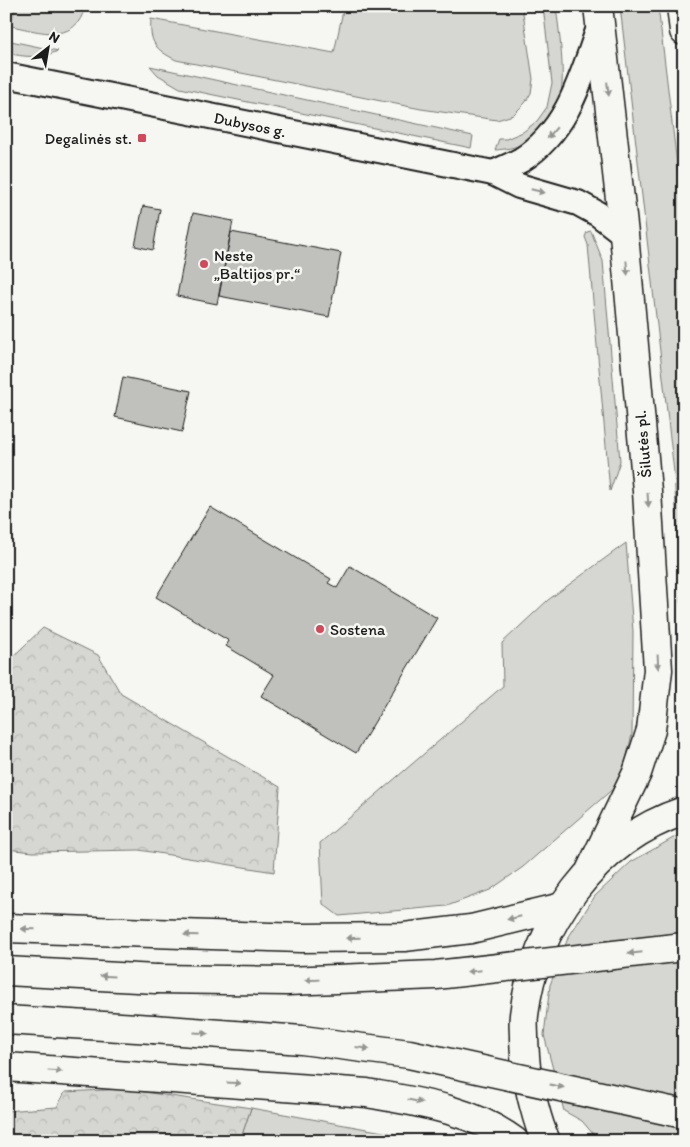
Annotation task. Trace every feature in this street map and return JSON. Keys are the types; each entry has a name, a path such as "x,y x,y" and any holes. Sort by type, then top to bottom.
{"main road":[{"path":"681,6 684,30"},
{"name":"Šilutės pl.","path":"590,871 637,773 651,730 658,670 647,491 624,234 599,16"},
{"path":"546,1141 540,1130 525,1074 524,1016 536,959 562,907 590,871 626,840 668,816 684,811"},
{"path":"6,928 301,938 404,937 471,928 562,907"},
{"path":"6,970 156,979 287,981 436,975 684,947"},
{"path":"6,1020 302,1040 410,1054 684,1114"},
{"path":"6,1067 367,1093 416,1101 461,1112 502,1132 514,1141"}],"street":[{"path":"493,173 521,160 543,143 561,122 572,103 599,16"},
{"name":"Dubysos g.","path":"6,75 493,173 519,186 578,203 598,214 624,234"}],"green space":[{"path":"15,6 85,6 80,19 74,27 55,33 11,26"},
{"path":"344,6 522,6 533,79 531,93 525,103 513,115 497,120 421,109 176,60 163,53 155,45 151,34 151,19 334,53"},
{"path":"543,6 556,6 562,61 559,104 552,118 526,142 516,147 495,150 499,139 506,139 523,132 537,121 547,107 552,83"},
{"path":"620,6 658,6 684,223 684,704 682,697 683,632 674,472"},
{"path":"6,40 58,51 45,55 20,56 6,53"},
{"path":"150,66 473,136 471,148 180,88 158,75"},
{"path":"591,231 603,261 620,461 610,491 588,245 585,237 587,232"},
{"path":"626,543 633,631 632,734 626,760 615,787 523,867 490,890 447,906 339,916 323,904 320,843 503,686 502,643 548,600"},
{"path":"43,628 98,655 121,694 280,787 274,872 139,850 33,852 6,849 6,663"},
{"path":"684,835 684,1141 599,1141 582,1121 564,1111 544,1035 550,985 568,938 595,896 631,862 675,837"},
{"path":"124,1089 251,1108 240,1141 6,1141 6,1111 57,1107 65,1092"},
{"path":"251,1108 422,1139 427,1141 240,1141"}],"building":[{"path":"143,206 160,209 153,250 135,246"},
{"name":"Neste „Baltijos pr.“","path":"193,213 233,221 217,304 177,296"},
{"path":"231,232 341,253 329,317 219,296"},
{"path":"123,377 191,391 182,432 115,417"},
{"name":"Sostena","path":"210,507 331,579 328,583 337,588 350,566 437,618 356,753 261,696 274,675 226,646 229,641 156,597"}],"place":[{"name":"Degalinės st.","path":"142,138"},
{"name":"Neste „Baltijos pr.“","path":"204,264"},
{"name":"Sostena","path":"320,629"}]}
